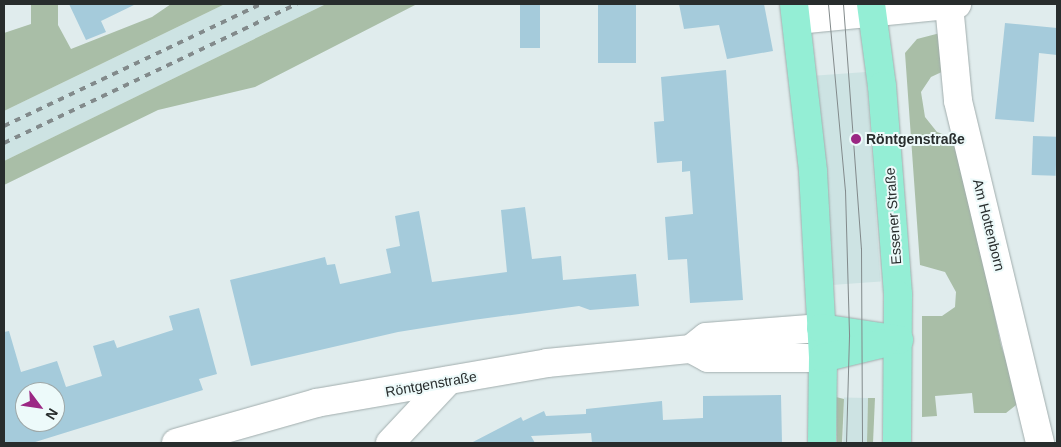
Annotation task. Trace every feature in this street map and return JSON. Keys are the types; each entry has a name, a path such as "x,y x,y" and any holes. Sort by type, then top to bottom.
{"main road":[{"name":"Essener Straße","path":"872,8 888,153 898,340 897,443"},
{"path":"796,12 812,172 821,328 822,443"},
{"path":"821,328 898,340"},
{"path":"822,358 898,340"}],"street":[{"path":"796,12 953,4"},
{"name":"Am Hottenborn","path":"953,4 958,101 1040,443"},
{"name":"Röntgenstraße","path":"176,443 316,403 546,363 691,349 706,337 821,328"},
{"name":"Röntgenstraße","path":"691,349 708,358 822,358"},
{"path":"390,443 448,381"}],"shaded area":[{"path":"225,4 326,4 4,161 4,111"},
{"path":"866,72 881,281 832,285 817,75"},
{"path":"844,398 868,398 867,443 843,443"}],"green space":[{"path":"31,4 58,4 58,25 71,49 152,17 171,4 225,4 4,111 4,33 31,24"},
{"path":"326,4 417,4 255,87 158,110 4,185 4,161"},
{"path":"944,32 948,69 931,77 921,92 925,117 937,132 958,139 1001,345 1020,402 1006,413 974,413 972,393 935,396 937,416 922,417 922,316 942,316 955,307 956,292 945,272 920,265 905,53 917,39"},
{"path":"836,397 844,399 842,443 837,443"},
{"path":"868,398 875,398 873,443 867,443"}],"building":[{"path":"69,4 136,4 101,21 106,32 86,40"},
{"path":"520,4 540,4 540,48 520,48"},
{"path":"598,4 636,4 636,63 598,63"},
{"path":"679,4 764,4 773,51 727,59 719,25 684,29"},
{"path":"1005,23 1057,28 1057,55 1039,53 1034,122 995,119"},
{"path":"726,70 743,300 690,303 687,259 668,260 665,217 693,214 690,171 682,172 682,161 657,163 654,122 664,121 661,77"},
{"path":"1033,136 1057,137 1056,176 1032,175"},
{"path":"525,207 532,259 561,256 563,280 636,274 639,306 590,310 579,306 473,320 398,332 251,366 230,280 325,257 327,265 335,264 340,284 391,273 386,249 400,246 395,216 419,211 432,282 507,272 501,210"},
{"path":"199,308 217,374 199,379 203,390 32,443 4,443 4,332 9,331 21,372 57,361 64,382 15,382 15,432 65,432 65,384 66,387 102,376 93,346 114,340 117,348 173,330 169,316"},
{"path":"781,395 782,443 592,443 591,433 531,436 535,443 471,443 521,417 523,421 544,411 546,416 586,414 586,409 662,401 663,420 703,418 703,396"}],"tram line":[{"path":"828,4 845,190 849,336 846,443"},
{"path":"843,4 861,248 862,443"}],"railway":[{"path":"4,126 261,4"},
{"path":"4,143 297,4"}],"place":[{"name":"Röntgenstraße","path":"856,139"}]}
